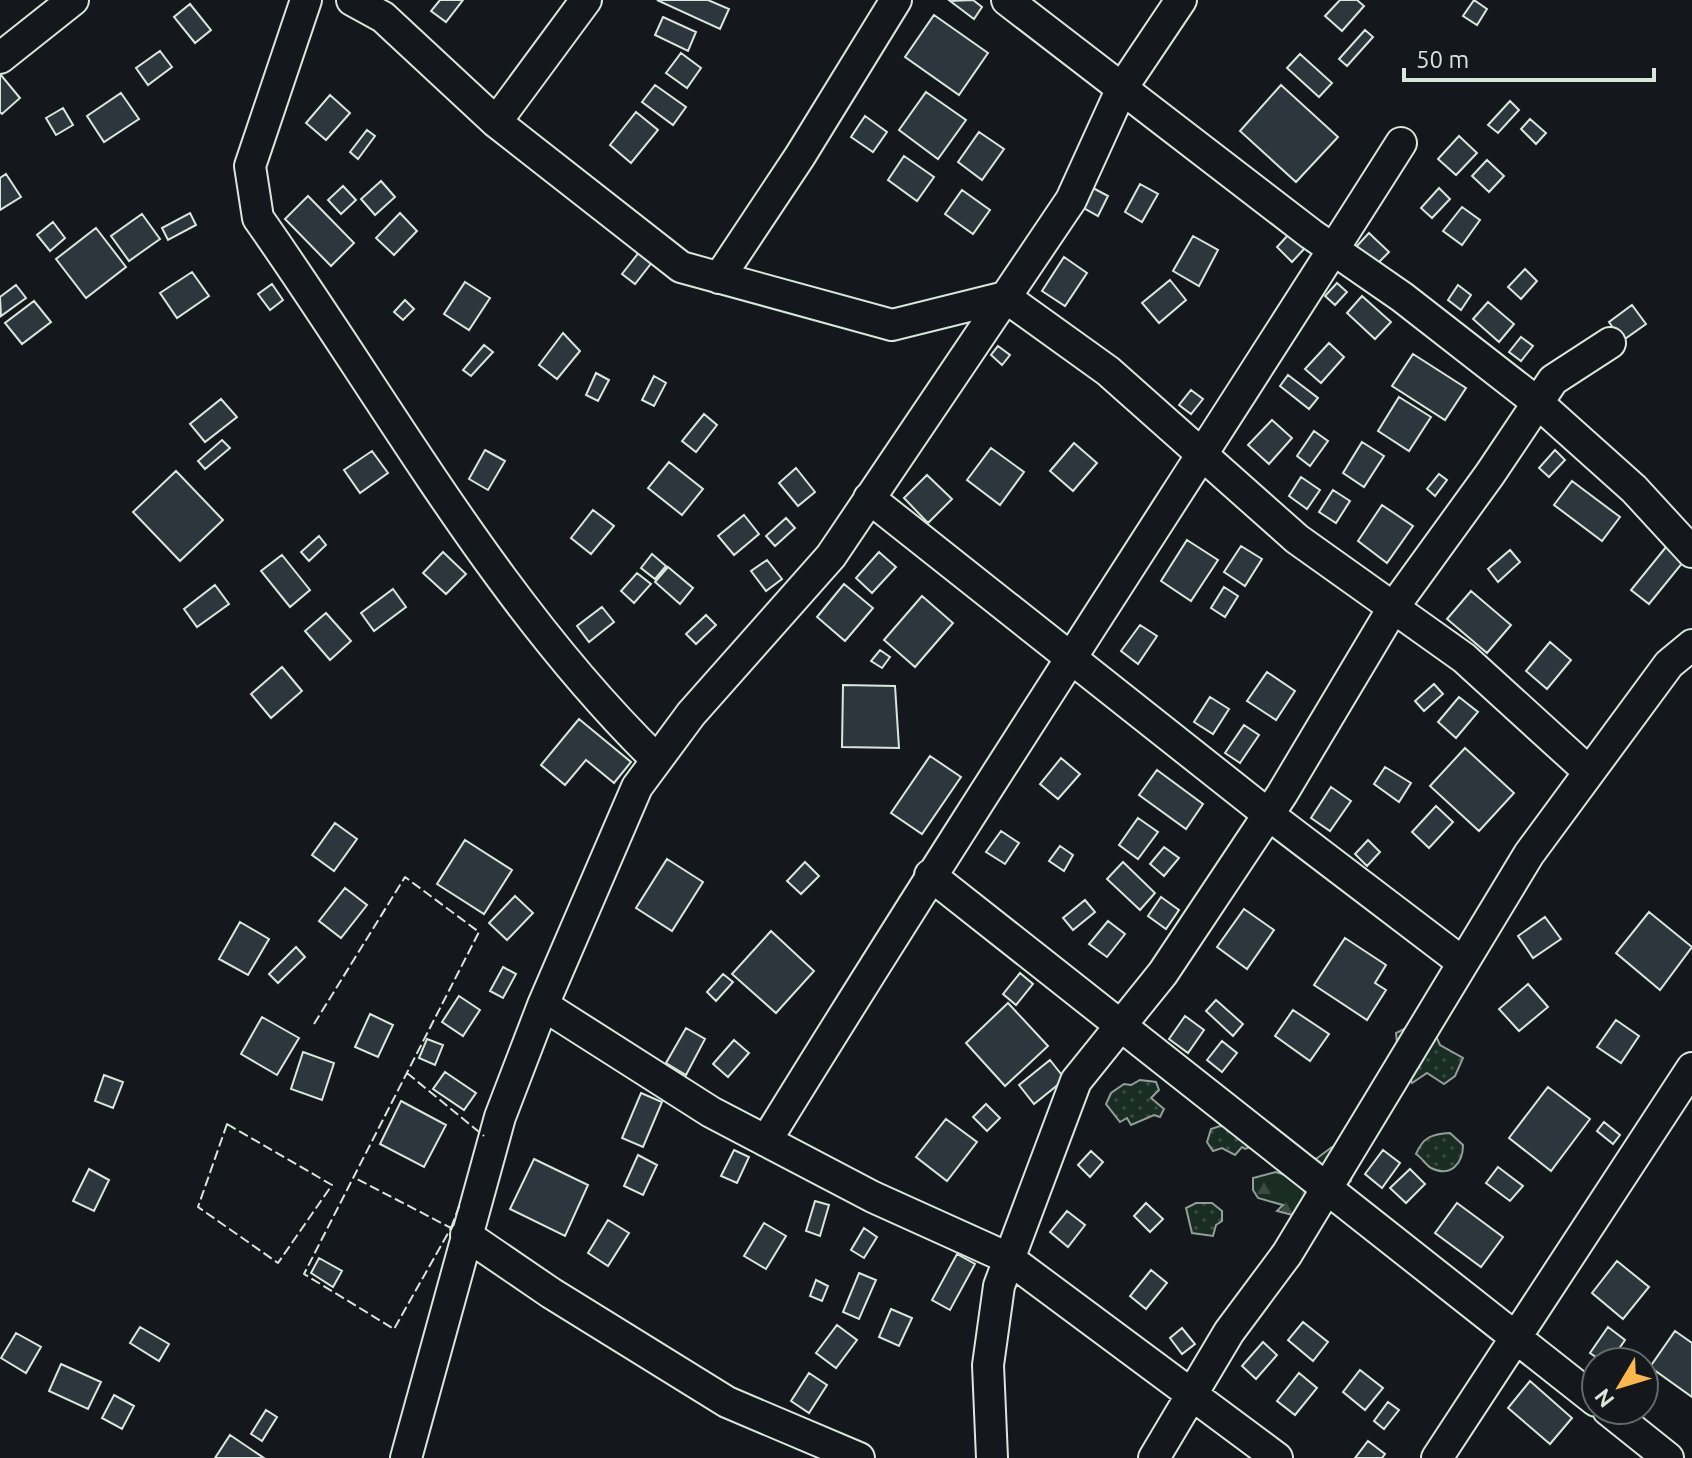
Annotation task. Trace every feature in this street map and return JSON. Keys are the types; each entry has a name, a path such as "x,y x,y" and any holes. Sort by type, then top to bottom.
{"street":[{"path":"0,58 73,0"},
{"path":"306,0 250,166 258,218 535,624 607,711 657,760"},
{"path":"352,0 383,17 496,122 681,267 892,325 1005,297 1108,371 1297,539 1464,658 1587,770"},
{"path":"496,122 586,0"},
{"path":"719,278 800,156 896,0"},
{"path":"1007,0 1538,403 1634,489 1692,552"},
{"path":"406,1458 416,1433 466,1235 500,1117 543,1005 637,787 691,714 831,556 1071,200 1122,88 1181,0"},
{"path":"766,1141 930,875 1073,659 1401,143"},
{"path":"992,1458 988,1365 999,1286 1076,1081 1163,973 1269,815 1393,608 1553,380 1610,343"},
{"path":"869,498 1269,815 1462,962"},
{"path":"1154,1458 1229,1332 1287,1254 1529,854 1587,770 1669,664 1692,645"},
{"path":"930,875 1580,1388"},
{"path":"543,1005 711,1112 873,1197 1008,1258 1277,1458"},
{"path":"1437,1458 1692,1068"},
{"path":"466,1235 551,1293 727,1402 859,1458"},
{"path":"1628,1426 1668,1458"}],"green space":[{"path":"1414,1024 1433,1029 1440,1045 1463,1058 1455,1076 1444,1084 1427,1073 1412,1083 1398,1052 1396,1033"},
{"path":"1140,1080 1156,1082 1159,1090 1151,1098 1164,1109 1160,1117 1154,1115 1131,1125 1127,1118 1120,1122 1106,1104 1111,1093 1124,1084 1131,1085"},
{"path":"1220,1126 1250,1128 1253,1146 1242,1147 1235,1155 1222,1148 1213,1151 1207,1142 1211,1129"},
{"path":"1450,1133 1463,1145 1461,1158 1450,1170 1431,1168 1416,1154 1429,1138"},
{"path":"1332,1147 1343,1148 1352,1171 1351,1181 1307,1219 1277,1211 1283,1205 1258,1198 1253,1190 1253,1178 1276,1172 1291,1177 1299,1153 1316,1159"},
{"path":"1196,1203 1212,1203 1222,1211 1222,1221 1216,1225 1213,1236 1192,1233 1186,1208"}],"building":[{"path":"440,0 463,0 446,22 431,11"},
{"path":"657,0 708,0 729,9 720,29"},
{"path":"973,0 982,7 974,19 950,1"},
{"path":"1340,0 1357,0 1364,6 1342,31 1325,16"},
{"path":"1474,0 1487,9 1477,25 1463,16"},
{"path":"190,4 211,30 195,43 174,17"},
{"path":"934,15 988,53 959,95 905,57"},
{"path":"663,17 696,32 688,51 655,35"},
{"path":"1365,30 1373,37 1347,66 1339,59"},
{"path":"160,51 172,67 148,85 136,68"},
{"path":"681,53 701,68 687,88 666,73"},
{"path":"1300,54 1332,83 1319,97 1287,68"},
{"path":"0,74 20,98 2,114 0,112"},
{"path":"655,85 686,107 673,125 642,102"},
{"path":"1281,85 1338,137 1296,182 1240,131"},
{"path":"926,92 966,120 938,159 899,130"},
{"path":"121,93 139,119 104,142 87,116"},
{"path":"330,95 350,113 326,140 306,123"},
{"path":"1510,101 1519,110 1498,133 1488,125"},
{"path":"63,108 73,125 56,135 46,118"},
{"path":"636,112 658,130 631,163 610,145"},
{"path":"865,116 887,132 873,152 851,137"},
{"path":"1530,119 1546,133 1536,144 1521,129"},
{"path":"367,130 375,136 358,159 350,152"},
{"path":"979,132 1004,149 982,180 958,162"},
{"path":"1459,136 1477,153 1456,175 1438,159"},
{"path":"904,156 934,177 917,201 888,180"},
{"path":"1487,160 1504,176 1489,192 1472,176"},
{"path":"6,174 21,197 0,210 0,178"},
{"path":"381,181 395,197 375,215 361,199"},
{"path":"1140,184 1158,194 1142,222 1125,212"},
{"path":"343,186 356,200 341,214 328,200"},
{"path":"1093,188 1108,196 1098,216 1082,207"},
{"path":"1439,188 1450,199 1432,218 1421,208"},
{"path":"962,190 990,210 973,234 945,214"},
{"path":"308,196 354,243 331,266 285,219"},
{"path":"1462,207 1480,220 1462,245 1443,231"},
{"path":"190,213 196,225 168,240 162,228"},
{"path":"400,213 417,231 394,255 376,238"},
{"path":"142,214 160,239 129,261 111,236"},
{"path":"53,222 65,238 50,251 37,235"},
{"path":"96,228 126,267 86,298 56,259"},
{"path":"1369,233 1389,252 1375,266 1355,248"},
{"path":"1289,234 1305,248 1292,262 1277,247"},
{"path":"1193,236 1218,250 1199,286 1173,271"},
{"path":"640,251 653,261 635,284 622,274"},
{"path":"1064,257 1087,273 1065,306 1042,291"},
{"path":"1525,269 1537,281 1521,299 1508,287"},
{"path":"192,272 209,296 177,318 160,293"},
{"path":"1170,280 1186,300 1159,323 1142,303"},
{"path":"465,282 490,298 469,330 444,314"},
{"path":"1337,283 1347,292 1335,305 1325,296"},
{"path":"272,284 283,300 270,310 258,294"},
{"path":"16,285 26,298 1,316 0,297"},
{"path":"1458,285 1471,295 1461,310 1448,300"},
{"path":"1362,296 1391,322 1375,339 1347,313"},
{"path":"405,300 414,309 403,320 394,312"},
{"path":"34,301 51,322 22,344 5,323"},
{"path":"1488,302 1514,324 1499,342 1473,319"},
{"path":"1632,305 1646,324 1622,341 1609,322"},
{"path":"563,333 580,351 557,379 539,365"},
{"path":"1521,337 1533,346 1521,361 1509,352"},
{"path":"1329,343 1344,357 1321,383 1305,369"},
{"path":"484,345 493,352 471,376 463,370"},
{"path":"998,346 1010,355 1002,365 991,355"},
{"path":"1413,354 1466,388 1445,420 1392,386"},
{"path":"596,373 609,380 598,401 586,395"},
{"path":"1288,375 1318,398 1309,409 1280,386"},
{"path":"654,376 666,383 654,406 642,400"},
{"path":"1191,390 1203,399 1191,414 1179,405"},
{"path":"1399,397 1431,417 1409,451 1378,431"},
{"path":"221,399 237,417 205,442 190,424"},
{"path":"704,414 717,425 696,452 682,441"},
{"path":"1272,420 1292,438 1269,464 1248,445"},
{"path":"1314,431 1328,441 1310,466 1297,456"},
{"path":"222,440 230,448 205,469 198,461"},
{"path":"1362,442 1384,456 1364,487 1343,473"},
{"path":"1074,443 1097,463 1073,491 1050,471"},
{"path":"991,448 1024,472 1000,505 967,480"},
{"path":"485,450 505,461 488,490 469,479"},
{"path":"1555,450 1565,460 1549,477 1539,468"},
{"path":"372,451 388,473 360,493 344,470"},
{"path":"669,462 703,489 682,515 648,488"},
{"path":"796,468 815,492 798,506 779,483"},
{"path":"176,471 223,520 180,561 133,512"},
{"path":"1439,474 1447,480 1435,496 1427,489"},
{"path":"927,475 952,499 928,523 904,498"},
{"path":"1301,477 1320,490 1307,509 1289,496"},
{"path":"1572,481 1620,517 1602,541 1554,505"},
{"path":"1333,490 1350,501 1336,523 1319,512"},
{"path":"1382,505 1413,526 1387,563 1358,541"},
{"path":"593,510 614,526 591,554 571,538"},
{"path":"744,515 759,534 734,555 718,536"},
{"path":"786,518 795,528 775,546 766,536"},
{"path":"319,536 326,545 309,561 301,552"},
{"path":"1187,540 1218,560 1191,601 1161,581"},
{"path":"1241,546 1262,559 1245,586 1224,572"},
{"path":"1666,547 1684,561 1649,604 1631,590"},
{"path":"1510,550 1520,562 1498,582 1488,569"},
{"path":"443,552 466,574 446,594 423,573"},
{"path":"879,552 896,567 872,593 856,578"},
{"path":"652,554 666,566 655,579 641,568"},
{"path":"282,555 310,590 290,607 261,571"},
{"path":"767,560 782,579 766,591 751,571"},
{"path":"668,567 693,588 680,604 655,582"},
{"path":"637,573 651,584 634,603 621,591"},
{"path":"844,584 873,608 845,641 817,617"},
{"path":"215,585 229,604 197,627 184,609"},
{"path":"1224,587 1238,596 1225,617 1211,608"},
{"path":"393,589 406,607 374,631 361,613"},
{"path":"1471,591 1511,625 1487,653 1447,619"},
{"path":"922,596 953,623 915,667 884,640"},
{"path":"602,607 614,622 589,642 577,626"},
{"path":"326,613 351,641 330,660 305,631"},
{"path":"706,615 716,625 696,644 686,634"},
{"path":"1140,625 1157,636 1138,664 1121,651"},
{"path":"1550,642 1571,660 1547,689 1526,671"},
{"path":"880,650 890,657 882,668 871,661"},
{"path":"282,667 302,691 271,718 251,694"},
{"path":"1267,672 1295,691 1276,720 1247,701"},
{"path":"1434,684 1443,694 1424,711 1415,701"},
{"path":"843,685 895,686 899,748 842,747"},
{"path":"1210,697 1229,709 1213,734 1194,722"},
{"path":"1459,697 1478,712 1456,738 1438,722"},
{"path":"579,719 631,762 614,783 586,760 565,785 541,765"},
{"path":"1244,725 1259,735 1240,763 1225,753"},
{"path":"1465,748 1514,793 1479,831 1430,786"},
{"path":"930,756 961,777 922,834 891,813"},
{"path":"1061,758 1080,774 1058,799 1040,784"},
{"path":"1385,767 1411,783 1399,802 1374,784"},
{"path":"1157,770 1203,804 1186,829 1139,795"},
{"path":"1331,787 1351,801 1330,831 1311,818"},
{"path":"1436,806 1453,822 1429,848 1412,832"},
{"path":"1138,818 1158,832 1138,859 1119,845"},
{"path":"335,823 357,839 334,871 312,855"},
{"path":"1001,831 1019,843 1005,864 986,852"},
{"path":"465,840 512,870 484,914 437,884"},
{"path":"1368,840 1380,852 1367,866 1355,854"},
{"path":"1060,846 1073,855 1064,871 1049,861"},
{"path":"1164,847 1179,858 1164,876 1150,864"},
{"path":"667,859 703,882 672,931 636,908"},
{"path":"805,862 819,876 801,894 787,881"},
{"path":"1123,862 1155,893 1140,910 1107,879"},
{"path":"345,888 367,905 341,938 319,921"},
{"path":"515,896 533,913 507,940 489,923"},
{"path":"1161,897 1179,910 1166,929 1148,916"},
{"path":"1085,900 1095,912 1073,930 1063,918"},
{"path":"1244,909 1274,930 1247,969 1217,947"},
{"path":"1649,912 1692,947 1660,990 1616,953"},
{"path":"1545,917 1561,939 1533,958 1518,936"},
{"path":"1108,921 1125,934 1107,957 1089,944"},
{"path":"240,922 269,939 248,975 219,959"},
{"path":"771,931 814,971 776,1013 732,974"},
{"path":"1345,938 1386,965 1375,983 1386,990 1367,1020 1314,985"},
{"path":"296,947 305,957 278,983 269,974"},
{"path":"503,967 516,974 503,998 490,991"},
{"path":"1020,973 1033,984 1016,1005 1003,994"},
{"path":"723,974 733,982 716,1001 707,992"},
{"path":"1528,984 1548,1007 1519,1031 1499,1009"},
{"path":"459,996 480,1010 463,1036 442,1022"},
{"path":"1216,1000 1243,1024 1233,1036 1206,1011"},
{"path":"1008,1003 1048,1046 1005,1086 966,1043"},
{"path":"1293,1010 1329,1034 1310,1061 1275,1036"},
{"path":"370,1014 393,1025 378,1057 355,1047"},
{"path":"1185,1016 1204,1030 1188,1053 1169,1039"},
{"path":"262,1017 299,1038 277,1075 241,1054"},
{"path":"1616,1020 1639,1036 1621,1063 1597,1047"},
{"path":"686,1028 705,1039 686,1075 666,1063"},
{"path":"427,1039 443,1045 435,1065 419,1058"},
{"path":"734,1040 749,1053 728,1077 713,1064"},
{"path":"1222,1041 1237,1053 1222,1072 1207,1060"},
{"path":"303,1052 334,1063 322,1100 291,1089"},
{"path":"1050,1060 1065,1079 1034,1104 1019,1085"},
{"path":"445,1072 476,1093 464,1110 433,1089"},
{"path":"104,1075 123,1082 113,1108 95,1101"},
{"path":"1548,1087 1590,1119 1551,1171 1509,1138"},
{"path":"641,1093 662,1102 643,1147 622,1138"},
{"path":"401,1101 446,1125 424,1167 380,1144"},
{"path":"986,1104 1000,1118 987,1131 973,1117"},
{"path":"946,1119 977,1142 947,1181 916,1157"},
{"path":"1604,1122 1620,1135 1613,1144 1597,1131"},
{"path":"734,1150 749,1157 737,1183 721,1176"},
{"path":"1383,1150 1400,1163 1382,1188 1365,1174"},
{"path":"1091,1151 1103,1162 1090,1177 1078,1165"},
{"path":"638,1155 657,1165 643,1195 624,1186"},
{"path":"534,1159 588,1185 565,1236 510,1209"},
{"path":"1498,1167 1523,1186 1510,1201 1486,1183"},
{"path":"89,1169 109,1180 94,1211 73,1201"},
{"path":"1410,1169 1425,1184 1406,1203 1390,1188"},
{"path":"815,1201 829,1205 820,1236 806,1231"},
{"path":"1146,1203 1163,1219 1150,1232 1134,1216"},
{"path":"1457,1203 1503,1237 1481,1267 1435,1233"},
{"path":"1067,1211 1085,1225 1068,1247 1050,1232"},
{"path":"608,1220 629,1233 608,1266 588,1253"},
{"path":"764,1223 786,1236 766,1269 744,1256"},
{"path":"864,1228 877,1237 864,1258 851,1250"},
{"path":"957,1254 975,1264 950,1310 932,1300"},
{"path":"319,1258 342,1271 333,1287 311,1273"},
{"path":"1617,1261 1649,1287 1623,1319 1592,1293"},
{"path":"1151,1270 1167,1283 1146,1309 1130,1296"},
{"path":"859,1273 876,1280 859,1319 843,1312"},
{"path":"816,1280 828,1286 822,1301 810,1296"},
{"path":"891,1309 912,1318 899,1346 879,1337"},
{"path":"1303,1322 1328,1342 1313,1361 1288,1340"},
{"path":"837,1325 857,1340 836,1368 816,1353"},
{"path":"140,1327 169,1344 159,1361 130,1343"},
{"path":"1608,1327 1625,1340 1621,1346 1595,1346"},
{"path":"1182,1328 1195,1344 1182,1354 1170,1338"},
{"path":"1675,1331 1692,1343 1692,1397 1660,1374 1660,1353"},
{"path":"16,1333 41,1347 26,1373 1,1358"},
{"path":"1263,1342 1277,1355 1256,1379 1242,1366"},
{"path":"61,1364 101,1382 88,1409 49,1391"},
{"path":"1360,1370 1383,1388 1365,1410 1343,1392"},
{"path":"809,1373 827,1385 809,1413 791,1401"},
{"path":"1299,1373 1317,1388 1295,1415 1277,1401"},
{"path":"1530,1381 1572,1418 1550,1444 1508,1408"},
{"path":"114,1395 134,1406 122,1429 102,1418"},
{"path":"1388,1402 1399,1410 1384,1429 1374,1421"},
{"path":"266,1410 277,1417 262,1441 251,1434"},
{"path":"230,1435 264,1458 215,1458"},
{"path":"1368,1441 1385,1454 1382,1458 1355,1458"}],"fence":[{"path":"314,1024 405,877 479,932 304,1274 394,1329 451,1228 357,1179"},
{"path":"407,1073 484,1136"},
{"path":"227,1124 332,1185 278,1263 198,1207 227,1124"},
{"path":"451,1228 460,1204"}]}
